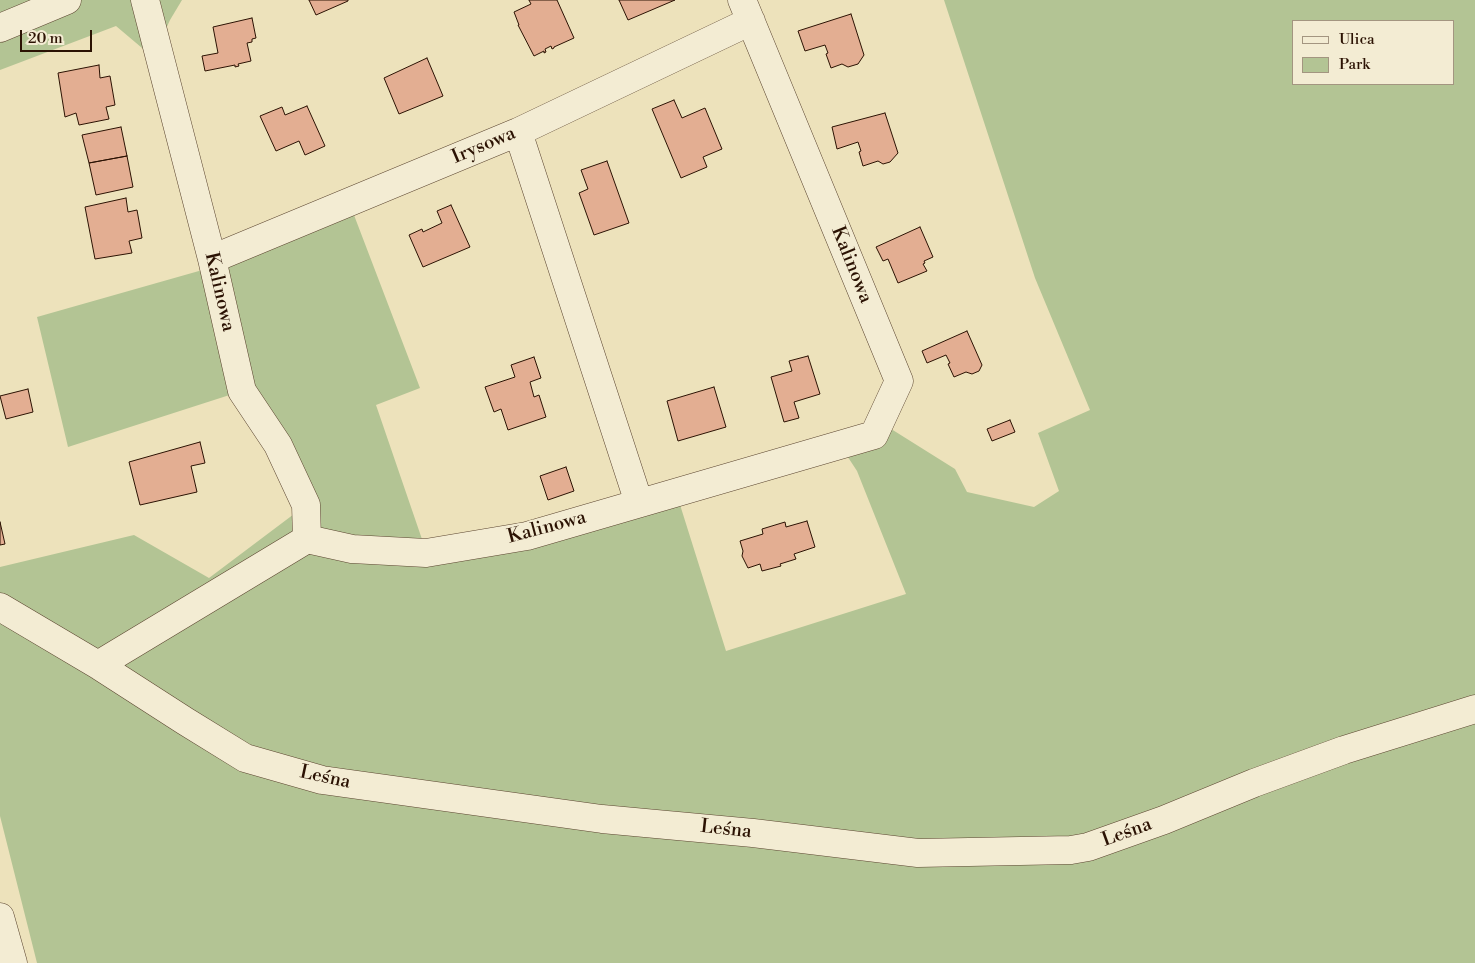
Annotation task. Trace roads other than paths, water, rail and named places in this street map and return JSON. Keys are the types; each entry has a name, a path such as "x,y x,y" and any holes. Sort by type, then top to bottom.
{"street":[{"path":"0,28 67,0"},
{"name":"Kalinowa","path":"144,0 212,259 242,391 278,446 306,505 307,540 352,549 426,554 526,536 874,435 899,382 746,11"},
{"name":"Irysowa","path":"212,259 518,132 746,11"},
{"path":"518,132 639,503"},
{"path":"98,666 307,540"},
{"name":"Leśna","path":"0,607 245,758 322,780 602,819 753,833 918,853 1070,850 1088,847 1164,820 1254,783 1344,750 1475,709"},
{"path":"0,917 13,963"}]}
